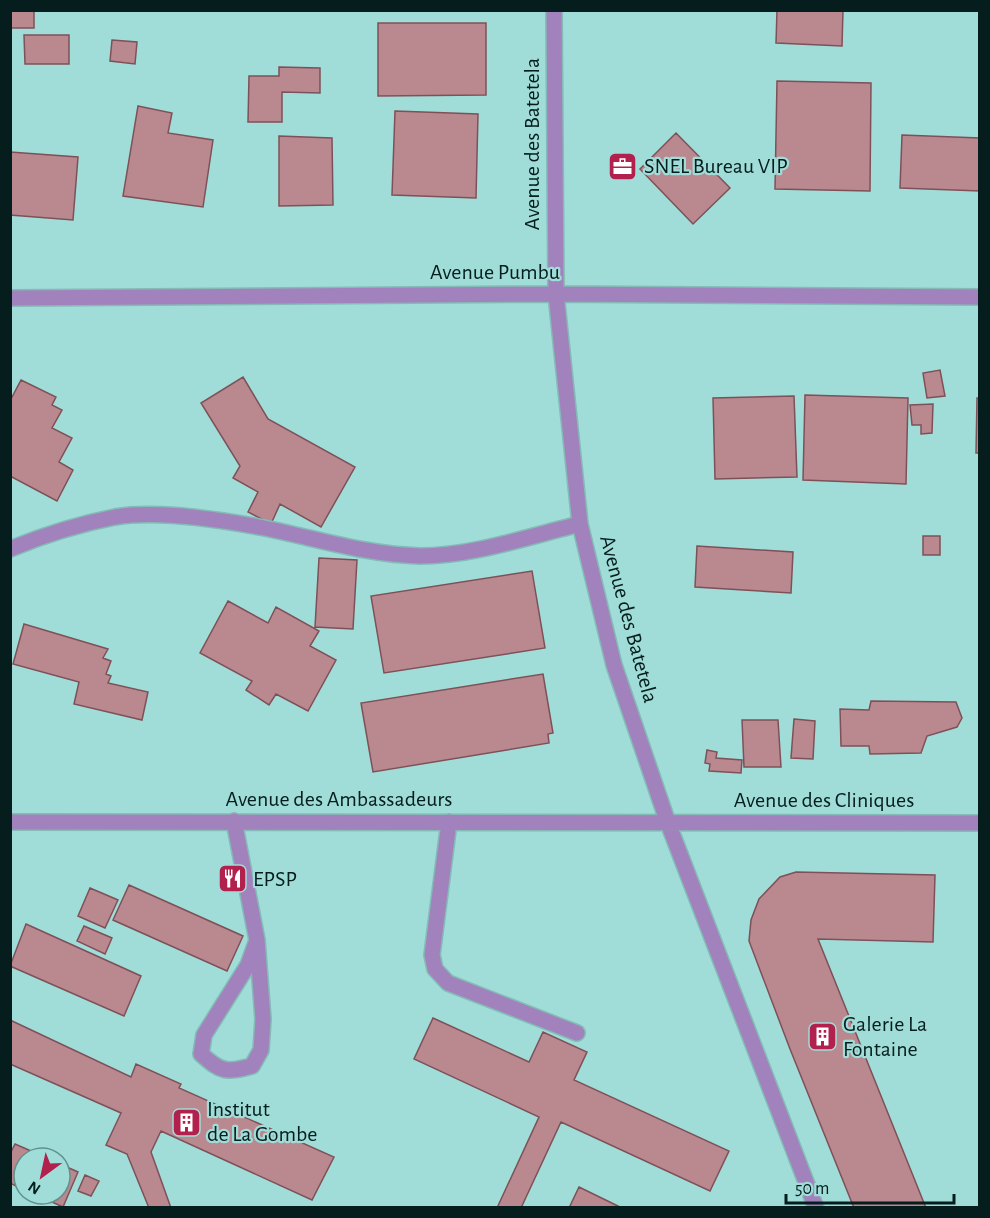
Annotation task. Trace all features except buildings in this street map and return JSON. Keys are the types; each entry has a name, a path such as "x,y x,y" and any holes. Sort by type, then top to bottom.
{"street":[{"name":"Avenue des Batetela","path":"554,10 556,294 580,524 614,665 668,823 816,1208"},
{"name":"Avenue Pumbu","path":"10,298 556,294 980,297"},
{"path":"10,549 52,532 117,517 178,516 259,527 340,546 420,556 468,551 580,524"},
{"path":"234,821 257,940 263,1019 261,1050 252,1065 232,1072 216,1068 201,1054 204,1035 248,965 257,940"},
{"name":"Avenue des Ambassadeurs","path":"10,822 668,823"},
{"path":"449,822 432,955 435,969 448,982 577,1033"},
{"name":"Avenue des Cliniques","path":"668,823 980,823"}],"place":[{"name":"SNEL Bureau VIP","path":"623,166"},
{"name":"EPSP","path":"232,879"},
{"name":"Galerie La Fontaine","path":"822,1037"},
{"name":"Institut de La Gombe","path":"186,1122"}]}
